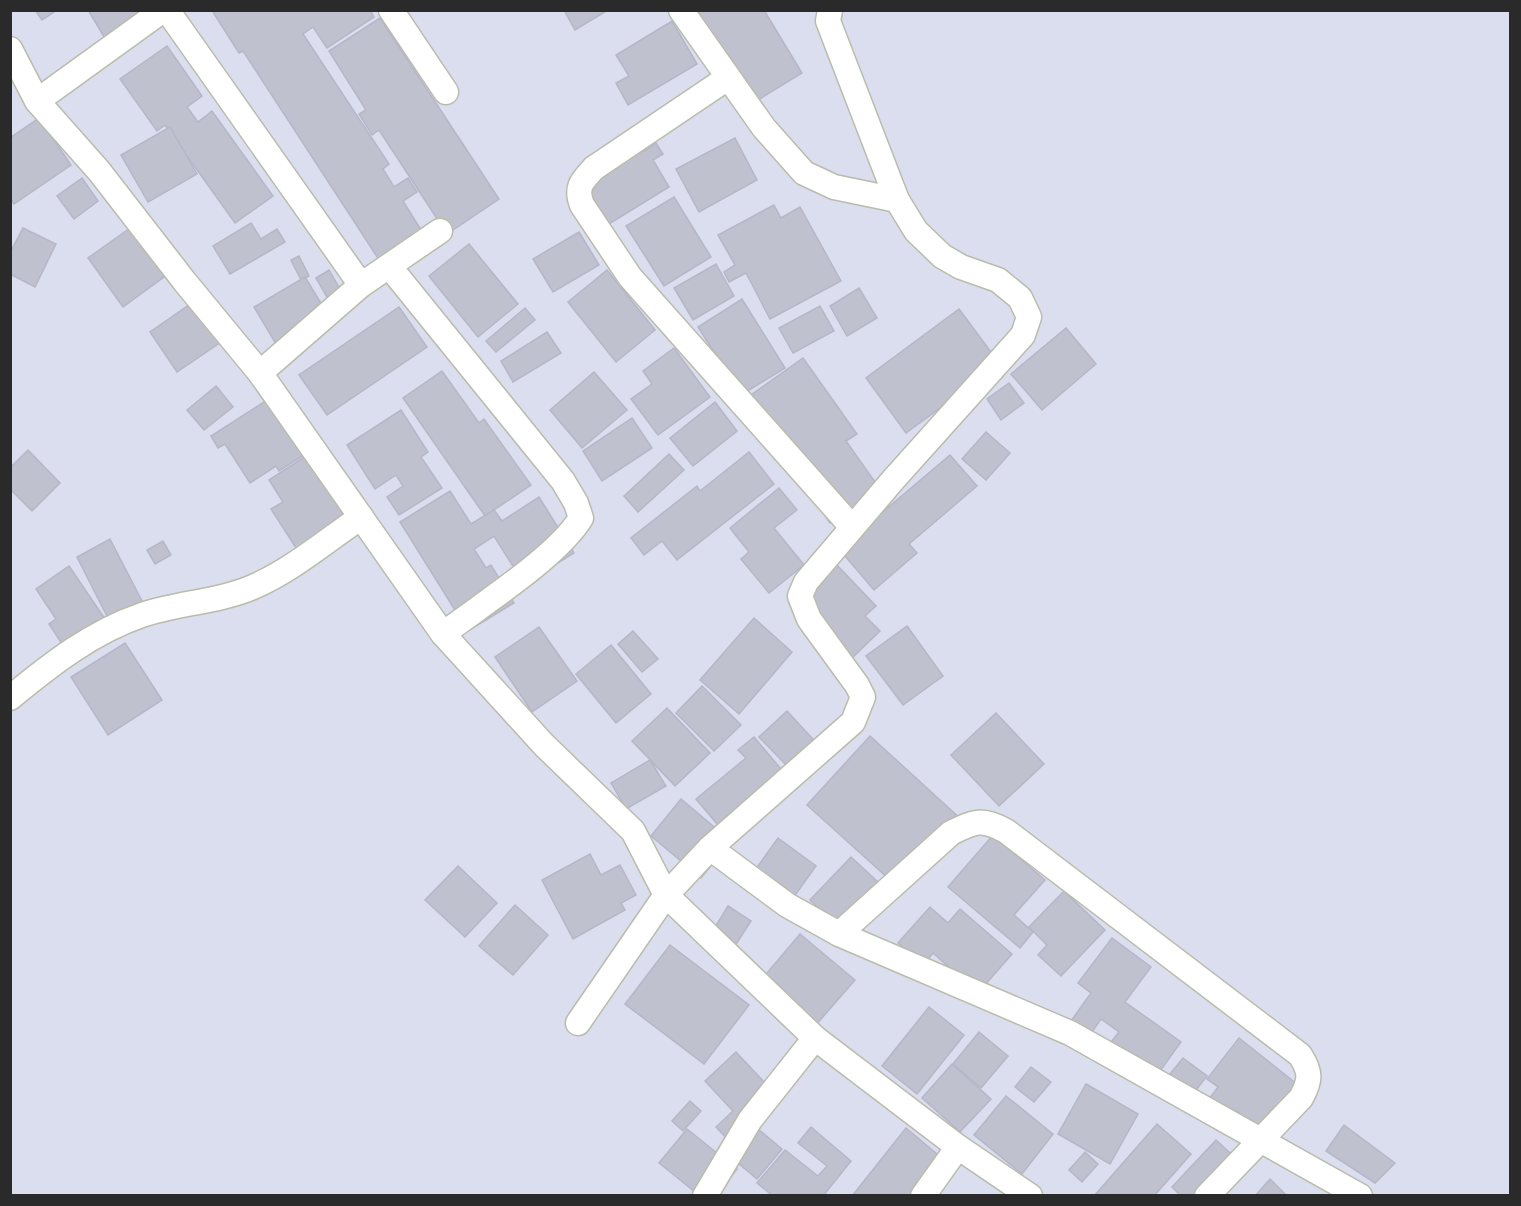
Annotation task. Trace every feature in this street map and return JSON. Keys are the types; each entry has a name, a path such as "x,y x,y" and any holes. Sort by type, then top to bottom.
{"street":[{"path":"37,101 165,10 361,285"},
{"path":"391,10 446,92"},
{"path":"681,10 726,79 764,128 804,173 834,187 897,200"},
{"path":"578,1023 666,895 710,848 853,723 860,710 863,697 857,685 809,619 800,596 806,582 1023,335 1029,317 1020,298 998,280 961,267 942,256 916,231 897,200 828,21 830,10"},
{"path":"10,49 37,101 99,171 185,282 260,373 443,634 544,745 633,831 666,895 815,1038 958,1148 1030,1196"},
{"path":"726,79 594,168 579,184 578,194 582,205 630,276 852,528"},
{"path":"260,373 361,285 440,231"},
{"path":"389,266 563,480 576,503 581,518 572,534 549,554 443,634"},
{"path":"10,698 57,659 94,638 142,615 252,588 288,568 361,517"},
{"path":"839,934 951,833 971,823 988,822 1006,831 1300,1055 1309,1069 1310,1083 1301,1098 1207,1196"},
{"path":"710,848 787,905 839,934 1070,1033 1360,1196"},
{"path":"705,1196 750,1120 815,1038"},
{"path":"923,1196 958,1148"}],"building":[{"path":"35,10 57,10 42,20"},
{"path":"88,10 143,10 155,30 115,55"},
{"path":"215,10 370,10 374,17 327,48 313,27 303,34 389,164 383,169 394,187 408,178 417,192 403,201 428,241 385,269 243,51 239,53 213,12"},
{"path":"564,10 608,10 575,30"},
{"path":"701,10 764,10 802,73 753,103 697,13"},
{"path":"380,18 499,199 447,234 379,130 372,135 359,114 366,110 329,51"},
{"path":"672,21 697,64 628,105 616,83 629,76 616,55"},
{"path":"167,46 202,96 187,107 198,122 212,111 273,196 235,223 165,125 157,131 120,79"},
{"path":"39,118 71,165 14,204 10,198 10,138"},
{"path":"170,127 197,174 148,202 121,155"},
{"path":"735,138 757,180 699,212 676,169"},
{"path":"638,142 644,151 656,143 663,154 653,160 669,187 609,224 580,178"},
{"path":"82,178 98,201 74,219 57,196"},
{"path":"674,197 711,257 664,286 626,226"},
{"path":"774,205 781,218 800,207 841,281 770,319 746,273 729,282 724,272 735,265 718,235"},
{"path":"251,223 261,239 277,229 285,242 230,274 213,246"},
{"path":"133,226 168,274 123,307 88,258"},
{"path":"23,228 56,244 35,287 10,274 10,253"},
{"path":"579,232 599,265 553,292 533,259"},
{"path":"469,244 518,304 478,337 429,276"},
{"path":"299,256 309,276 301,280 291,260"},
{"path":"716,264 734,296 693,320 674,288"},
{"path":"329,270 348,303 335,311 316,278"},
{"path":"607,270 655,330 616,362 568,302"},
{"path":"305,277 333,323 282,354 254,307"},
{"path":"859,288 877,318 847,336 830,306"},
{"path":"742,299 785,368 741,395 698,327"},
{"path":"196,300 224,340 177,372 150,332"},
{"path":"820,306 834,331 793,353 779,328"},
{"path":"399,307 427,347 327,415 299,375"},
{"path":"525,308 535,320 496,352 486,341"},
{"path":"959,309 1000,364 906,433 866,378"},
{"path":"1066,328 1096,364 1042,410 1011,374"},
{"path":"547,332 561,353 513,382 501,361"},
{"path":"674,348 710,397 658,435 631,399 652,384 643,371"},
{"path":"803,358 857,434 846,441 880,489 830,523 744,400"},
{"path":"442,371 479,423 484,419 531,485 485,516 403,398"},
{"path":"594,372 627,410 582,448 550,410"},
{"path":"1009,383 1024,403 1001,420 987,399"},
{"path":"216,386 233,407 204,430 187,410"},
{"path":"272,397 307,453 279,471 276,466 250,483 225,444 218,448 211,436"},
{"path":"715,402 737,431 693,466 670,438"},
{"path":"401,410 428,452 421,457 442,488 399,515 387,497 403,486 396,475 375,489 347,445"},
{"path":"632,418 652,448 602,481 583,451"},
{"path":"986,432 1010,453 986,480 962,459"},
{"path":"28,450 60,483 32,511 10,489 10,468"},
{"path":"315,450 365,528 307,565 271,509 283,502 269,480"},
{"path":"749,452 774,484 677,560 662,541 644,555 631,538 697,486 700,491"},
{"path":"669,454 684,470 638,512 624,496"},
{"path":"950,455 977,486 909,544 917,553 874,590 839,549"},
{"path":"779,488 797,510 774,528 804,565 769,593 741,559 749,552 730,528"},
{"path":"450,491 471,524 494,510 502,521 539,497 574,553 524,584 494,536 474,549 486,568 491,565 514,603 468,631 400,522"},
{"path":"110,539 144,605 110,622 77,557"},
{"path":"163,541 171,555 155,564 147,550"},
{"path":"835,563 876,606 865,616 880,631 851,659 795,601"},
{"path":"69,566 105,619 64,647 49,624 56,619 36,589"},
{"path":"754,618 792,652 739,714 700,680"},
{"path":"907,626 943,676 903,705 866,656"},
{"path":"539,627 577,681 532,712 495,657"},
{"path":"633,631 658,659 642,672 618,644"},
{"path":"125,643 162,700 108,735 71,677"},
{"path":"611,645 651,694 616,723 576,674"},
{"path":"702,686 741,725 714,751 676,713"},
{"path":"667,708 710,753 675,786 632,741"},
{"path":"787,711 821,748 794,773 759,737"},
{"path":"996,713 1044,764 999,806 951,755"},
{"path":"870,736 963,821 900,889 807,805"},
{"path":"754,737 792,782 723,831 696,799 746,758 738,750"},
{"path":"650,760 666,786 626,809 611,783"},
{"path":"681,799 731,841 701,878 651,836"},
{"path":"993,835 1045,880 1014,915 1033,932 1020,948 948,887"},
{"path":"778,838 816,866 791,901 753,873"},
{"path":"590,854 601,875 620,865 636,895 621,903 625,910 573,939 542,880"},
{"path":"851,857 891,894 849,938 810,900"},
{"path":"458,866 497,903 465,937 425,900"},
{"path":"1064,891 1105,930 1061,976 1038,955 1047,945 1029,927"},
{"path":"515,905 548,935 513,975 479,946"},
{"path":"728,906 751,921 735,946 712,932"},
{"path":"930,907 948,923 960,909 1012,954 978,993 933,953 923,965 898,943"},
{"path":"800,934 855,980 815,1026 761,980"},
{"path":"1112,938 1151,967 1125,1002 1181,1042 1150,1085 1104,1051 1119,1032 1101,1019 1085,1042 1066,1028 1091,993 1078,983"},
{"path":"670,945 749,1005 704,1064 625,1004"},
{"path":"929,1007 964,1035 917,1094 882,1066"},
{"path":"979,1032 1008,1056 981,1088 953,1064"},
{"path":"1239,1038 1312,1096 1268,1136 1237,1111 1228,1121 1206,1103 1218,1087 1207,1079"},
{"path":"736,1052 779,1098 731,1143 716,1127 733,1111 705,1081"},
{"path":"1183,1058 1207,1076 1190,1098 1166,1079"},
{"path":"952,1064 991,1099 960,1132 922,1098"},
{"path":"1031,1067 1051,1082 1034,1102 1015,1087"},
{"path":"1086,1084 1138,1114 1110,1164 1058,1134"},
{"path":"1006,1096 1053,1134 1022,1174 974,1135"},
{"path":"690,1101 701,1111 683,1131 672,1121"},
{"path":"1157,1124 1191,1154 1154,1196 1094,1196"},
{"path":"1344,1125 1395,1163 1375,1183 1326,1151"},
{"path":"811,1127 851,1161 823,1196 773,1196 757,1183 785,1150 818,1176 827,1166 798,1143"},
{"path":"906,1128 955,1169 932,1196 852,1196"},
{"path":"687,1129 737,1169 715,1196 700,1196 659,1163"},
{"path":"758,1129 782,1149 757,1179 733,1159"},
{"path":"1216,1140 1241,1163 1210,1196 1181,1196 1172,1187"},
{"path":"1085,1152 1098,1164 1082,1182 1069,1170"},
{"path":"1270,1179 1287,1196 1255,1196"}]}
